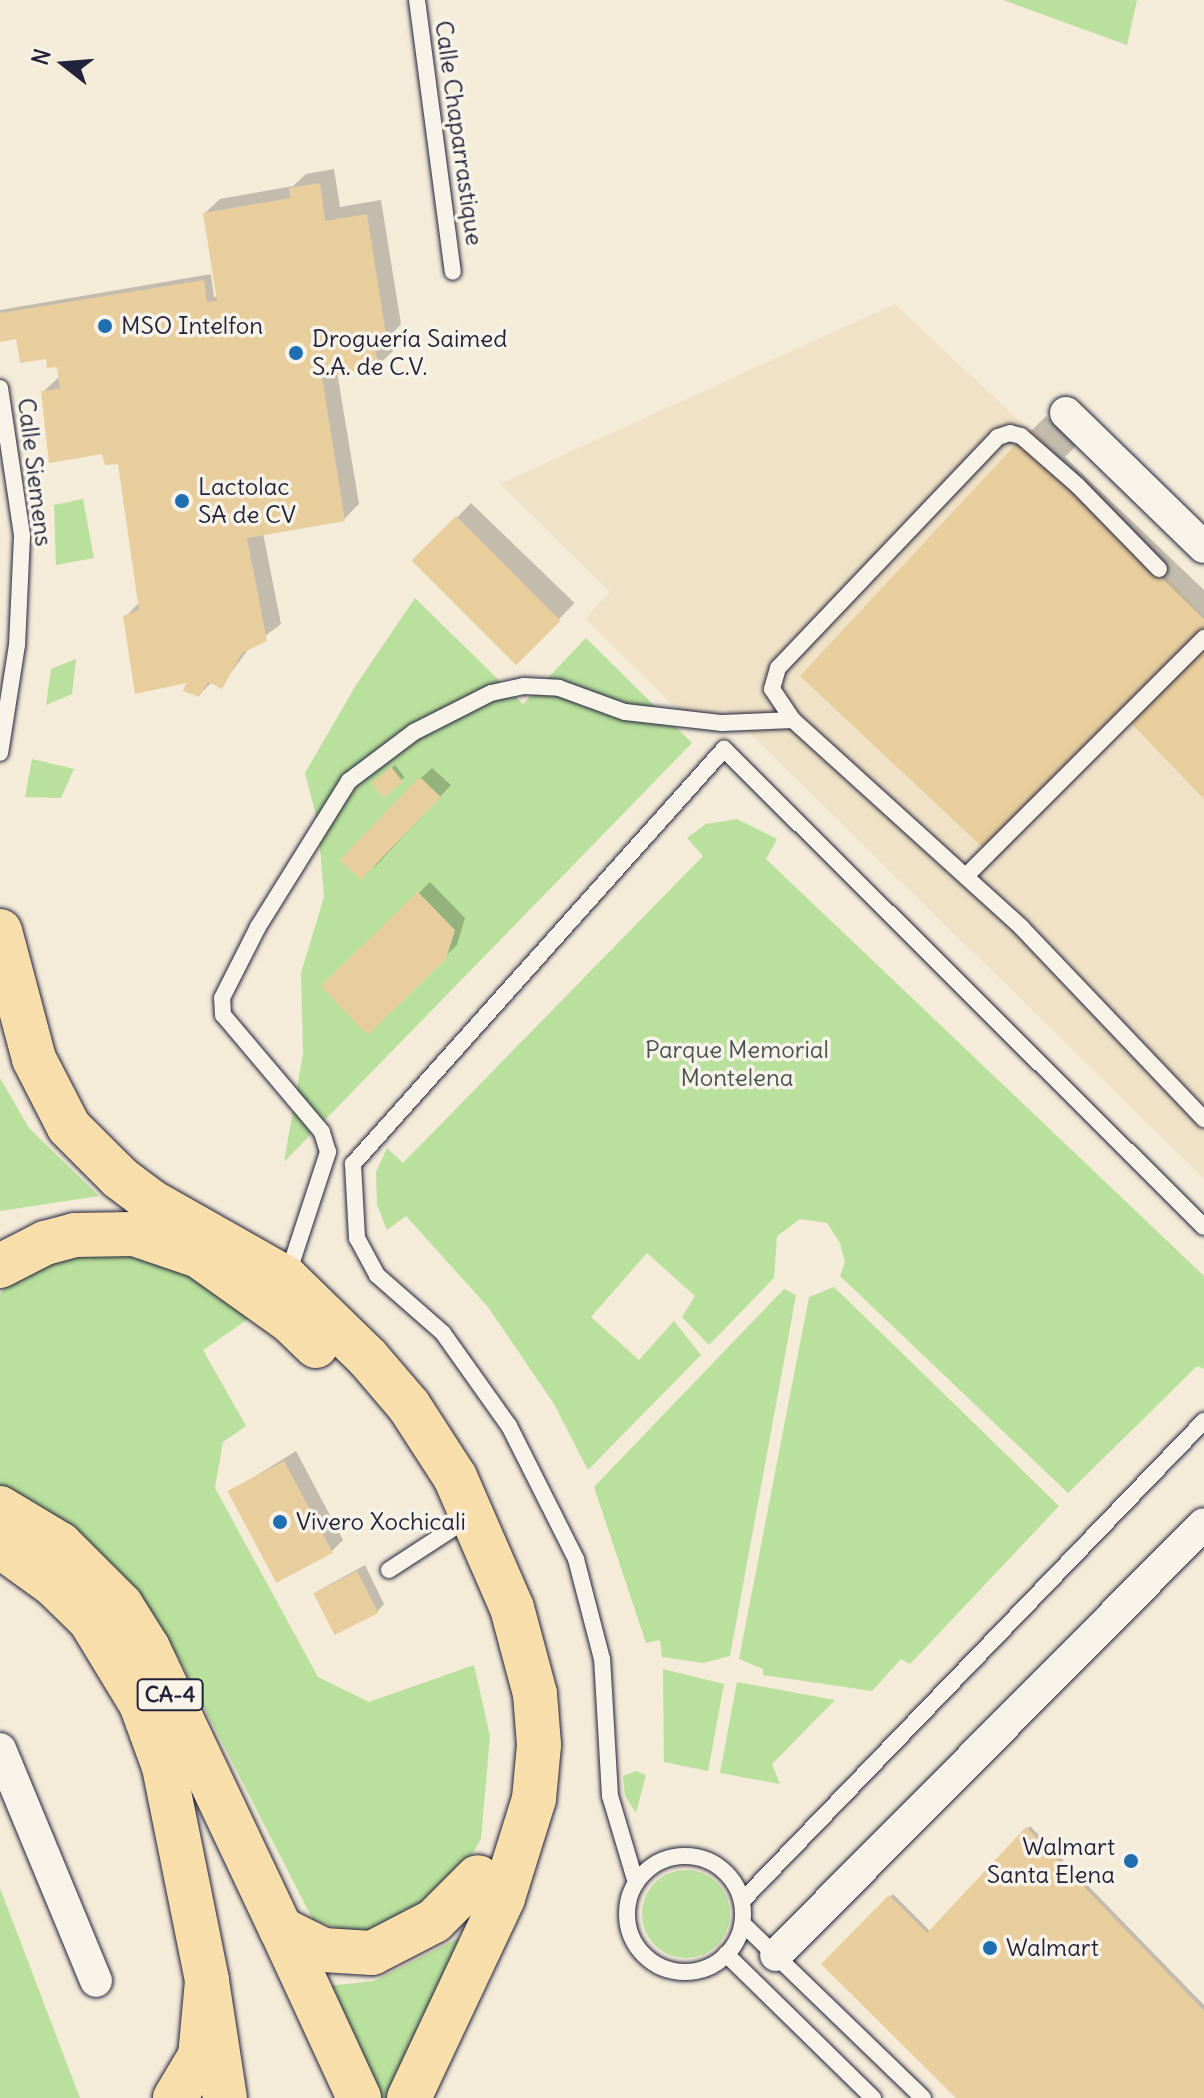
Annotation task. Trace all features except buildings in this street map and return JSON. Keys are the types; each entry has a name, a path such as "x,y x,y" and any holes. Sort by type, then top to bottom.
{"main road":[{"path":"0,931 34,1059 49,1095 142,1218 286,1278 368,1358 409,1406 455,1477 495,1562 535,1694 539,1745 512,1837 409,2098"},
{"path":"0,1266 45,1243 142,1218"},
{"path":"206,1246 329,1358 408,1450 452,1529 506,1673 513,1742 512,1837"},
{"name":"CA-4","path":"0,1508 60,1544 121,1605 148,1648 359,2098"},
{"name":"CA-4","path":"0,1546 54,1585 90,1620 141,1704 178,1819 225,2098"},
{"path":"281,1929 323,1950 372,1953 491,1887"},
{"path":"175,2098 200,2056 207,1981"}],"street":[{"path":"1066,413 1204,547"},
{"path":"776,1955 1204,1524"},
{"path":"0,1749 96,1981"}],"lane":[{"name":"Calle Chaparrastique","path":"417,0 453,272"},
{"name":"Calle Siemens","path":"0,388 22,536 17,645 0,753"},
{"path":"1159,569 1021,436 998,437 778,668 772,689 793,720 1022,928 1204,1119"},
{"path":"966,876 1204,638"},
{"path":"286,1278 328,1152 322,1132 223,1015 222,998 258,927 349,781 414,732 491,693 524,686 559,688 625,712 722,723 793,720"},
{"path":"636,1883 665,1858 704,1858 735,1882 743,1900 743,1924 726,1954 694,1972 675,1972 649,1959 632,1937 627,1919 636,1883 610,1796 602,1659 576,1559 509,1426 443,1333 377,1275 357,1238 353,1164 724,749 1204,1227"},
{"path":"743,1900 1204,1421"},
{"path":"389,1570 452,1529"},
{"path":"743,1924 923,2098"},
{"path":"726,1954 873,2098"}],"shaded area":[{"path":"895,304 1063,462 1204,617 1204,1179 725,709 701,733 585,619 610,592 500,484"}],"green space":[{"path":"1003,0 1137,0 1127,45"},
{"path":"83,499 94,558 56,565 54,505"},
{"path":"415,598 523,704 586,638 692,743 284,1162 303,1054 301,973 324,897 318,823 305,773 356,685"},
{"path":"76,659 72,694 46,705 51,669"},
{"path":"32,759 74,769 61,798 25,797"},
{"name":"Parque Memorial Montelena","path":"737,819 777,839 766,859 1204,1276 1204,1369 1197,1366 1068,1493 840,1276 845,1262 840,1243 827,1223 800,1219 777,1236 774,1278 709,1345 682,1317 695,1296 647,1253 591,1317 639,1360 674,1321 701,1355 588,1470 554,1404 488,1307 406,1216 387,1230 377,1205 376,1172 387,1148 403,1163 703,856 687,838 706,824"},
{"path":"0,1078 29,1128 99,1196 0,1211"},
{"path":"148,1252 258,1312 203,1350 246,1426 223,1442 215,1488 318,1677 369,1702 474,1665 490,1736 481,1839 462,1871 440,1893 361,1936 313,1920 179,1658 127,1588 0,1494 0,1294 10,1282 63,1254"},
{"path":"834,1287 1059,1506 910,1664 901,1659 872,1691 763,1675 763,1669 739,1659 809,1297"},
{"path":"784,1289 796,1295 730,1656 703,1663 662,1657 660,1640 646,1643 594,1487"},
{"path":"663,1669 724,1684 708,1771 664,1762"},
{"path":"737,1682 835,1700 772,1764 780,1784 720,1773"},
{"path":"636,1771 646,1775 636,1813 625,1796 623,1776"},
{"path":"686,1870 703,1874 717,1883 726,1897 730,1914 726,1931 717,1945 703,1954 686,1958 669,1954 655,1945 646,1931 642,1914 646,1897 655,1883 669,1874"},
{"path":"0,1888 80,2098 0,2098"},
{"path":"459,1938 452,1980 388,2098 378,2098 328,1986 374,1981"}],"place":[{"name":"MSO Intelfon","path":"105,326"},
{"name":"Droguería Saimed S.A. de C.V.","path":"296,353"},
{"name":"Lactolac SA de CV","path":"182,501"},
{"name":"Vivero Xochicali","path":"280,1522"},
{"name":"Walmart Santa Elena","path":"1131,1861"},
{"name":"Walmart","path":"990,1948"}]}
